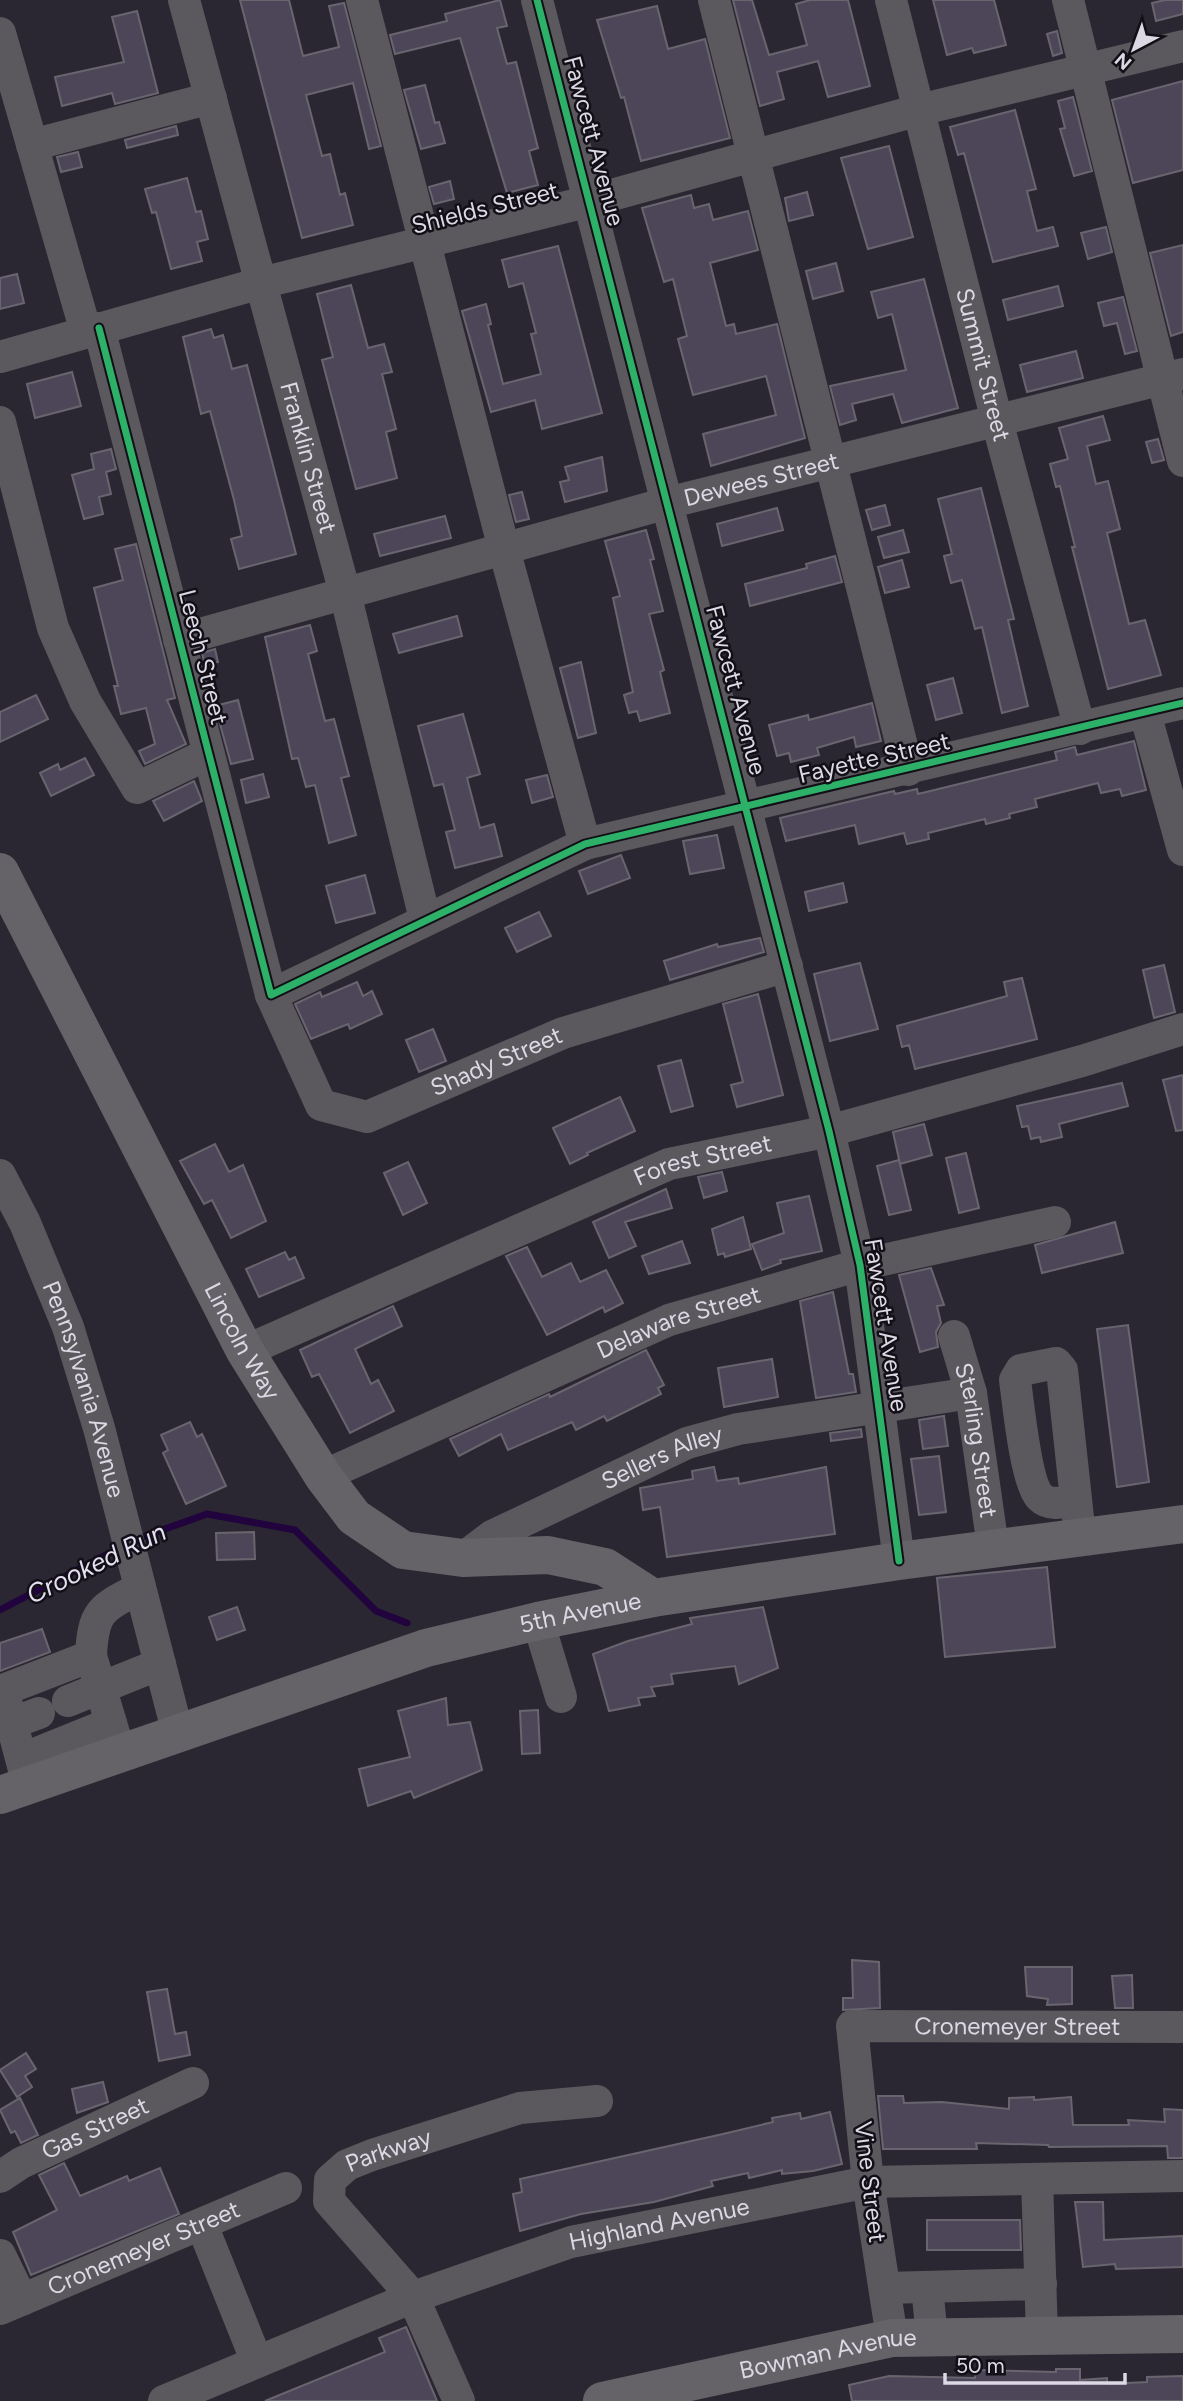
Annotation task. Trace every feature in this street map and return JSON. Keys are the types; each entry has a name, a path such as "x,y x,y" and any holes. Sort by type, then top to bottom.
{"main road":[{"name":"Lincoln Way","path":"0,872 245,1351 323,1476 354,1517 402,1550 463,1558 560,1558 605,1567 653,1598"},
{"name":"5th Avenue","path":"17,1780 116,1738 178,1734 426,1648 538,1621 653,1598 993,1547 1078,1518 1183,1524"},
{"name":"Bowman Avenue","path":"601,2401 892,2338 1183,2334"}],"street":[{"name":"Franklin Street","path":"184,0 345,593 425,919"},
{"path":"362,0 504,549 585,844"},
{"name":"Fawcett Avenue","path":"537,0 748,807 829,1130 860,1265 899,1561"},
{"path":"714,0 908,769"},
{"name":"Summit Street","path":"891,0 997,421 1080,729"},
{"path":"1068,0 1172,377 1183,461"},
{"name":"Leech Street","path":"0,33 32,145 92,330 179,640 271,995"},
{"name":"Shields Street","path":"0,357 261,283 590,201 919,110 1183,46"},
{"path":"32,145 211,98"},
{"name":"Dewees Street","path":"179,640 667,503 1172,377"},
{"path":"0,422 53,628 85,701 137,788 208,754"},
{"name":"Fayette Street","path":"271,995 585,844 1183,703"},
{"path":"1145,712 1183,850"},
{"name":"Shady Street","path":"271,995 321,1105 367,1117 563,1033 787,966"},
{"name":"Forest Street","path":"245,1351 669,1164 829,1130 1082,1061 1183,1029"},
{"name":"Pennsylvania Avenue","path":"0,1175 25,1223 68,1326 125,1529 178,1734"},
{"name":"Delaware Street","path":"323,1476 669,1320 860,1265 1055,1222"},
{"name":"Sterling Street","path":"954,1336 971,1393 993,1547"},
{"name":"Sellers Alley","path":"463,1558 492,1536 687,1443 738,1429 971,1393"},
{"path":"116,1738 91,1656 93,1624 137,1575"},
{"path":"538,1621 561,1697"},
{"path":"17,1780 26,1718 3,1690 91,1656"},
{"path":"68,1701 160,1664"},
{"name":"Cronemeyer Street","path":"852,2026 1183,2027"},
{"name":"Vine Street","path":"852,2026 868,2182 892,2338"},
{"name":"Gas Street","path":"0,2177 21,2163 193,2083"},
{"name":"Parkway","path":"413,2297 329,2201 330,2180 347,2165 372,2155 520,2108 597,2101"},
{"name":"Highland Avenue","path":"164,2401 413,2297 571,2242 868,2182 1183,2176"},
{"path":"1037,2179 1042,2336"},
{"name":"Cronemeyer Street","path":"11,2305 286,2188"},
{"path":"202,2225 257,2362"},
{"path":"0,2255 11,2305"},
{"path":"885,2288 1041,2284"},
{"path":"927,2287 932,2337"},
{"path":"413,2297 459,2401"}],"building":[{"path":"240,0 289,0 303,56 339,47 329,6 344,3 381,146 369,149 353,83 306,95 322,156 330,154 340,195 345,193 353,225 302,238"},
{"path":"500,0 507,26 497,28 507,64 516,62 538,148 529,151 538,185 507,193 460,38 395,54 390,35 447,21 445,14"},
{"path":"733,0 752,0 769,55 807,45 796,4 810,0 848,0 870,86 828,97 818,61 777,72 784,99 760,106"},
{"path":"933,0 994,0 1006,45 974,53 972,48 947,55"},
{"path":"1183,0 1183,14 1156,21 1152,3"},
{"path":"657,6 668,49 705,39 730,138 641,161 624,97 621,98 597,20"},
{"path":"137,11 158,93 115,104 112,93 62,106 55,77 124,62 112,17"},
{"path":"1057,31 1062,53 1053,56 1047,34"},
{"path":"1183,81 1183,170 1133,183 1112,100"},
{"path":"425,85 435,123 439,122 445,143 421,149 404,90"},
{"path":"1073,97 1092,171 1074,176 1060,129 1065,128 1058,101"},
{"path":"1015,110 1036,189 1027,191 1037,231 1053,227 1058,246 993,262 964,153 958,155 950,127"},
{"path":"176,126 178,135 127,148 125,140"},
{"path":"889,146 913,237 868,249 841,158"},
{"path":"78,152 82,167 61,172 57,157"},
{"path":"187,178 196,212 201,211 208,239 197,242 202,261 171,269 156,212 152,213 145,189"},
{"path":"450,181 454,199 434,204 429,187"},
{"path":"807,192 813,215 789,221 785,198"},
{"path":"691,195 694,208 709,204 713,220 748,211 758,250 710,263 726,326 734,324 736,334 777,324 805,438 711,466 703,434 776,415 766,376 693,395 678,339 687,336 673,279 664,282 642,208"},
{"path":"1106,227 1112,252 1088,259 1081,233"},
{"path":"1183,245 1183,332 1171,336 1150,253"},
{"path":"558,246 602,413 542,429 535,400 491,412 462,311 486,304 491,324 488,325 503,384 541,374 531,334 536,333 523,283 509,287 502,260"},
{"path":"836,263 843,291 813,299 806,271"},
{"path":"17,274 24,303 0,309 0,278"},
{"path":"924,279 958,408 902,423 893,394 852,404 856,420 840,425 830,386 906,370 892,314 878,318 871,292"},
{"path":"351,285 368,348 384,344 392,372 382,374 396,429 386,432 397,478 356,489 322,360 333,357 317,294"},
{"path":"1058,286 1063,306 1008,320 1003,300"},
{"path":"1123,297 1137,351 1125,354 1117,323 1104,326 1098,303"},
{"path":"211,329 214,338 223,335 232,369 247,365 296,554 239,569 231,539 242,536 234,500 210,411 201,414 183,337"},
{"path":"1076,351 1083,378 1027,392 1020,365"},
{"path":"72,372 81,406 35,418 27,384"},
{"path":"1103,416 1110,440 1087,446 1096,484 1108,481 1120,529 1107,533 1129,624 1145,620 1161,675 1108,689 1072,547 1075,547 1060,486 1056,487 1050,464 1068,459 1059,428"},
{"path":"1158,439 1164,460 1152,463 1146,442"},
{"path":"111,449 116,469 106,472 111,494 99,497 103,514 84,519 72,475 94,469 91,454"},
{"path":"602,457 607,491 565,502 560,482 569,480 565,467"},
{"path":"981,488 1014,619 1008,620 1028,706 1002,713 982,627 975,629 962,580 951,583 944,556 952,554 938,499"},
{"path":"522,492 529,519 516,522 509,495"},
{"path":"885,505 890,525 872,530 866,510"},
{"path":"777,508 783,530 722,546 717,524"},
{"path":"445,516 451,538 380,556 374,534"},
{"path":"646,530 654,559 650,560 663,611 649,614 664,670 660,672 670,713 640,721 637,711 629,713 624,695 633,692 613,598 620,596 605,541"},
{"path":"903,530 909,552 884,558 878,537"},
{"path":"136,544 175,698 167,700 186,744 145,764 139,751 155,744 146,708 121,714 114,686 118,686 94,588 123,580 115,549"},
{"path":"835,556 842,582 750,606 745,584 807,568 806,564"},
{"path":"902,560 909,587 885,593 878,567"},
{"path":"457,616 462,636 399,653 393,634"},
{"path":"310,625 317,651 308,654 325,721 334,719 349,776 341,778 356,835 329,843 315,785 306,787 298,758 292,759 265,637"},
{"path":"215,649 218,662 205,665 202,653"},
{"path":"581,662 596,733 578,738 560,668"},
{"path":"953,678 962,713 936,720 927,685"},
{"path":"36,695 48,719 0,742 0,712"},
{"path":"238,700 253,759 231,764 215,706"},
{"path":"872,703 881,741 856,747 854,737 817,748 819,755 791,762 789,753 777,756 769,725 808,715 809,720"},
{"path":"463,714 480,774 467,778 480,828 494,824 502,856 455,868 446,832 455,830 443,784 434,786 418,726"},
{"path":"1134,741 1146,790 1122,796 1120,789 1101,793 1098,783 1035,799 1037,807 1009,814 1010,818 986,824 985,819 928,833 929,839 907,844 904,833 859,844 855,825 786,841 780,818 894,791 895,794 917,789 918,794 1057,760 1055,752 1075,747 1077,755"},
{"path":"85,758 94,775 51,796 40,773 58,764 60,770"},
{"path":"263,774 269,797 246,803 241,780"},
{"path":"547,775 553,797 532,803 526,780"},
{"path":"194,781 202,801 164,821 153,801"},
{"path":"717,835 724,868 690,874 683,841"},
{"path":"621,855 630,878 588,894 579,871"},
{"path":"365,875 375,913 336,923 326,886"},
{"path":"843,883 847,902 809,911 805,892"},
{"path":"539,912 551,936 517,952 505,928"},
{"path":"760,938 764,952 670,980 664,961 717,944 718,947"},
{"path":"860,963 878,1029 830,1041 814,974"},
{"path":"1164,965 1175,1012 1154,1018 1143,970"},
{"path":"1022,978 1037,1039 915,1069 909,1045 902,1047 897,1026 1007,996 1004,982"},
{"path":"357,982 363,996 372,991 382,1014 350,1029 348,1024 311,1039 295,1004 320,992 322,997"},
{"path":"758,994 783,1095 737,1107 731,1085 743,1082 723,1004"},
{"path":"433,1029 446,1061 419,1072 406,1040"},
{"path":"681,1060 693,1106 671,1112 658,1066"},
{"path":"1183,1075 1183,1130 1176,1131 1163,1080"},
{"path":"1122,1083 1128,1106 1059,1124 1062,1137 1041,1142 1040,1137 1031,1139 1028,1126 1022,1127 1017,1106"},
{"path":"620,1097 635,1131 587,1153 588,1155 570,1164 553,1128"},
{"path":"924,1124 932,1155 900,1164 893,1132"},
{"path":"215,1144 229,1172 243,1165 266,1221 231,1238 212,1200 204,1204 180,1161"},
{"path":"966,1153 979,1208 959,1213 946,1158"},
{"path":"899,1160 911,1210 889,1215 877,1166"},
{"path":"408,1162 427,1203 403,1215 384,1173"},
{"path":"722,1172 727,1191 704,1198 698,1177"},
{"path":"666,1189 672,1208 625,1222 636,1246 609,1258 593,1222"},
{"path":"809,1196 822,1251 780,1260 781,1263 762,1270 752,1244 784,1233 777,1203"},
{"path":"743,1217 751,1249 725,1257 724,1253 718,1255 712,1229"},
{"path":"1115,1222 1123,1253 1042,1273 1035,1245"},
{"path":"682,1241 690,1263 649,1274 642,1256"},
{"path":"527,1247 542,1277 571,1263 580,1282 606,1270 623,1303 605,1312 603,1307 547,1335 506,1256"},
{"path":"285,1252 289,1260 295,1257 304,1278 259,1297 246,1269"},
{"path":"931,1268 944,1305 937,1306 941,1323 936,1332 938,1347 920,1352 899,1275"},
{"path":"833,1292 849,1374 853,1374 856,1392 816,1398 800,1301"},
{"path":"393,1306 402,1326 355,1349 371,1384 378,1380 394,1411 350,1433 319,1374 312,1377 300,1350"},
{"path":"1128,1325 1149,1482 1117,1487 1097,1329"},
{"path":"646,1350 664,1385 658,1388 661,1394 607,1421 604,1416 576,1430 572,1422 508,1450 501,1434 459,1456 450,1439 549,1394 550,1397"},
{"path":"772,1359 778,1397 724,1407 718,1368"},
{"path":"944,1416 948,1446 923,1449 919,1420"},
{"path":"190,1422 197,1437 202,1434 226,1486 186,1504 163,1453 168,1450 161,1435"},
{"path":"861,1429 862,1437 831,1441 830,1433"},
{"path":"939,1456 946,1512 919,1515 911,1459"},
{"path":"714,1467 717,1481 738,1478 739,1484 826,1467 835,1534 667,1557 660,1507 643,1510 640,1488 693,1479 692,1471"},
{"path":"254,1532 255,1559 217,1560 216,1533"},
{"path":"1047,1567 1055,1647 945,1657 937,1578"},
{"path":"237,1607 245,1630 217,1640 209,1617"},
{"path":"763,1607 778,1668 739,1684 735,1666 671,1674 673,1684 651,1687 655,1696 638,1698 640,1705 609,1711 593,1654 628,1641 692,1624 690,1618"},
{"path":"42,1629 50,1652 0,1671 0,1643"},
{"path":"446,1698 448,1725 470,1722 482,1770 414,1798 411,1791 368,1806 359,1769 410,1757 398,1711"},
{"path":"538,1710 540,1753 522,1754 520,1711"},
{"path":"852,1960 879,1962 880,2008 843,2010 843,1998 853,1998"},
{"path":"1025,1967 1072,1967 1072,2004 1047,2005 1048,1999 1027,1996"},
{"path":"1132,1975 1133,2008 1115,2008 1112,1976"},
{"path":"167,1989 175,2034 186,2032 190,2055 159,2061 147,1992"},
{"path":"26,2053 36,2069 25,2076 32,2087 17,2097 0,2070"},
{"path":"103,2082 108,2102 77,2113 72,2089"},
{"path":"878,2096 903,2096 904,2103 942,2102 1009,2109 1009,2098 1034,2097 1034,2100 1071,2097 1073,2125 1129,2125 1128,2120 1165,2122 1164,2109 1183,2110 1183,2158 1168,2158 1167,2146 1049,2147 976,2143 977,2149 883,2149"},
{"path":"20,2098 38,2135 21,2143 15,2131 11,2133 0,2110"},
{"path":"830,2112 842,2164 813,2171 782,2174 782,2170 749,2178 748,2173 711,2181 713,2186 654,2202 581,2214 520,2231 513,2194 522,2192 520,2179 773,2122 772,2118 800,2113 801,2119"},
{"path":"64,2163 80,2196 127,2176 129,2181 160,2168 179,2214 31,2275 13,2232 57,2210 39,2175"},
{"path":"1075,2202 1103,2202 1104,2240 1183,2236 1183,2267 1116,2269 1115,2264 1083,2267"},
{"path":"927,2220 1020,2220 1021,2250 927,2250"},
{"path":"406,2327 437,2401 265,2401 385,2352 379,2338"},
{"path":"1056,2369 1080,2369 1080,2380 1107,2378 1107,2384 1147,2382 1147,2377 1183,2376 1183,2401 852,2401 849,2385 889,2376 975,2378 975,2370 1056,2372"}],"waterway":[{"name":"Crooked Run","path":"137,1539 207,1514 295,1530 376,1611 407,1623"},
{"name":"Crooked Run","path":"0,1610 121,1547"}],"cycle path":[{"path":"537,0 829,1131 860,1265 899,1561"},
{"path":"99,328 271,995 585,844 1183,703"}]}
